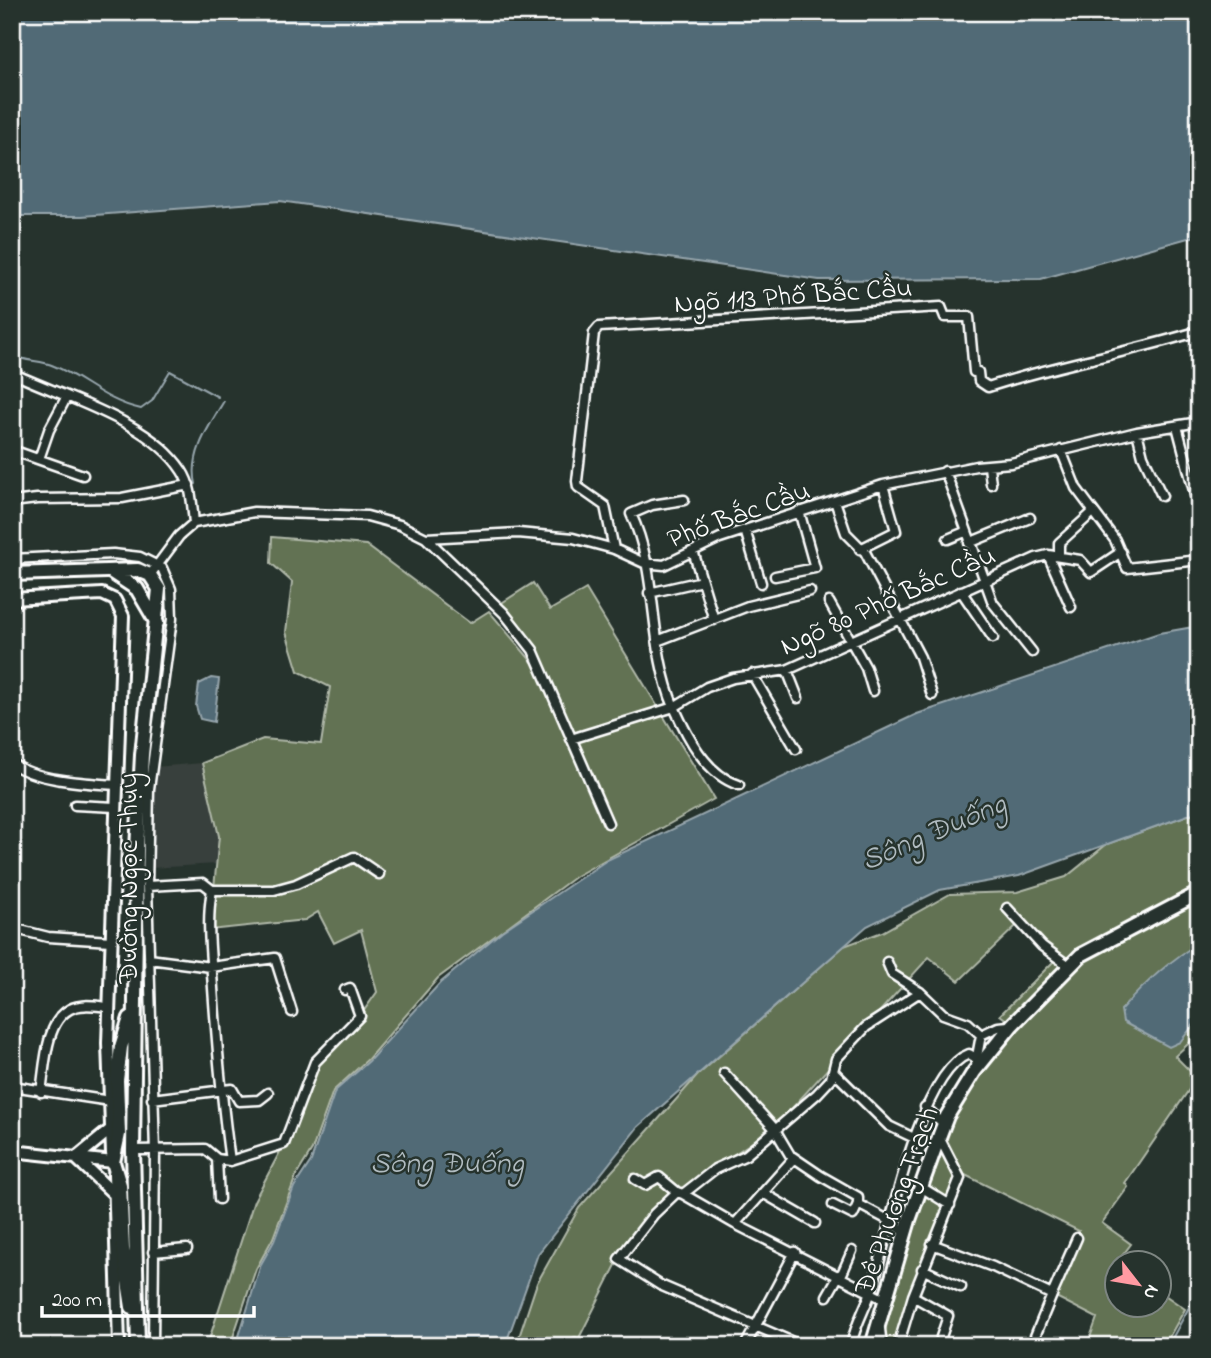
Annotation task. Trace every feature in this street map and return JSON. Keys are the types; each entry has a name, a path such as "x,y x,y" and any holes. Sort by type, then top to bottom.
{"main road":[{"path":"110,570 137,589 158,624"},
{"path":"12,574 154,570"},
{"name":"Đường Ngọc Thụy","path":"138,1345 133,1150 134,1008 139,802 158,624 159,589 154,570"},
{"name":"Đê Phương Trạch","path":"872,1346 905,1234 939,1137 974,1072 1012,1025 1081,955 1199,894"},
{"path":"134,1008 121,1047 117,1080 119,1134 113,1162 120,1185 123,1249 138,1345"}],"street":[{"name":"Ngõ 113 Phố Bắc Cầu","path":"614,549 605,506 578,487 576,481 594,333 599,327 941,307 945,317 969,317 974,372 978,372 979,381 988,387 1043,368 1122,353 1199,331"},
{"path":"12,373 138,429 174,461 189,485 194,523 179,537 154,570 146,558 125,555 12,559"},
{"path":"39,460 49,430 65,398"},
{"name":"Phố Bắc Cầu","path":"194,523 254,512 346,514 380,519 426,538 519,533 573,538 614,549 644,563 664,565 745,530 883,485 945,471 989,466 1137,432 1199,422"},
{"path":"1177,426 1199,510"},
{"path":"1137,432 1143,456 1162,496"},
{"path":"12,450 83,475"},
{"path":"1061,450 1076,488 1092,513 1115,540 1127,568 1199,560"},
{"path":"989,466 991,484"},
{"path":"945,471 983,582 993,603 1032,652"},
{"path":"12,502 122,498 189,485"},
{"path":"860,549 896,531 883,485"},
{"path":"684,500 652,505 631,514 639,532 668,692 695,746 718,772 739,785"},
{"path":"835,501 846,533 865,552 920,657 932,695"},
{"path":"775,576 815,568 799,511"},
{"path":"1092,513 1059,543 1059,555 1080,560 1091,572 1121,552"},
{"path":"969,543 1030,518"},
{"path":"745,530 761,583"},
{"path":"948,539 965,532"},
{"path":"426,538 504,613 533,650 608,822"},
{"path":"692,551 714,620"},
{"path":"1048,555 1071,607"},
{"name":"Ngõ 80 Phố Bắc Cầu","path":"571,739 674,707 707,687 752,674 787,670 961,591 1048,555 1059,555"},
{"name":"Đường Ngọc Thụy","path":"153,1346 155,1152 147,886 149,789 172,613 170,583 154,570"},
{"path":"649,593 702,581"},
{"path":"657,640 748,606 810,591"},
{"path":"961,591 993,638"},
{"name":"Đường Ngọc Thụy","path":"12,599 102,594 120,606 123,634 108,1007 119,1346"},
{"path":"829,602 866,668 873,691"},
{"path":"787,670 798,698"},
{"path":"752,674 796,749"},
{"path":"12,764 24,771 75,782 116,785"},
{"path":"75,805 115,807"},
{"path":"147,886 203,883 212,890 274,890 296,884 354,856 379,874"},
{"path":"212,890 209,907 211,967 220,1090 230,1161"},
{"path":"1007,908 1042,946 1069,967"},
{"path":"12,928 60,939 111,942"},
{"path":"149,960 211,967 275,958 292,1012"},
{"path":"887,962 892,974 920,992 943,1014 968,1023 981,1035"},
{"path":"133,1150 155,1152 205,1149 217,1159 230,1161 284,1144 315,1062 360,1016 350,988 345,990"},
{"path":"802,1346 660,1285 619,1259 654,1213 715,1169 746,1155 774,1128 817,1094 831,1079 836,1059 866,1027 920,992"},
{"path":"41,1092 52,1036 58,1020 71,1008 108,1007"},
{"path":"981,1035 1012,1025"},
{"path":"974,1072 981,1035"},
{"path":"852,1346 871,1292 925,1107 952,1066 969,1054 976,1058"},
{"path":"833,1071 889,1126 914,1138"},
{"path":"724,1073 774,1128 783,1147 794,1158 858,1196 853,1215 832,1205"},
{"path":"12,1086 110,1101"},
{"path":"152,1099 232,1089 239,1101 259,1100 268,1093"},
{"path":"925,1107 936,1120 944,1124"},
{"path":"76,1158 110,1130"},
{"path":"900,1345 913,1296 960,1178 939,1137"},
{"path":"12,1151 113,1162"},
{"path":"76,1158 114,1194"},
{"path":"733,1223 794,1158"},
{"path":"217,1159 219,1199"},
{"path":"635,1179 645,1185 659,1177 680,1193 733,1223 795,1252 885,1300"},
{"path":"921,1188 950,1205"},
{"path":"763,1193 815,1223"},
{"path":"858,1204 892,1222 905,1234"},
{"path":"1031,1346 1077,1238"},
{"path":"933,1244 993,1267 1052,1295"},
{"path":"153,1252 187,1249"},
{"path":"827,1296 852,1251"},
{"path":"745,1346 754,1324 795,1252"},
{"path":"923,1269 961,1287"},
{"path":"913,1296 948,1316 941,1337"},
{"path":"879,1319 882,1346"},
{"path":"574,1346 575,1343 583,1346"}],"shaded area":[{"path":"202,763 219,836 217,864 151,868 154,767"}],"green space":[{"path":"272,537 366,545 470,623 489,611 539,670 544,666 500,604 533,583 550,610 586,589 714,799 576,876 438,978 368,1059 333,1091 312,1150 296,1176 273,1238 256,1269 230,1346 207,1346 254,1201 284,1144 315,1062 360,1016 377,992 361,930 334,943 318,912 305,920 210,930 219,836 202,763 263,739 321,744 330,687 298,671 286,632 292,582 271,563"},
{"path":"1199,811 1199,1034 1175,1056 1197,1078 1125,1183 1128,1187 1102,1223 1131,1244 1126,1250 1102,1250 1102,1320 1172,1320 1172,1300 1185,1309 1164,1346 1087,1346 1097,1318 1052,1295 1079,1231 961,1173 897,1346 872,1346 939,1137 1012,1024 1000,1015 1057,958 1018,924 959,981 929,957 774,1128 677,1192 619,1259 575,1346 516,1346 537,1283 579,1208 698,1075 844,946 882,932 950,894 1017,892 1066,877 1107,844"}],"water":[{"path":"12,12 1199,12 1199,235 1041,279 819,280 280,201 82,216 12,216"},
{"name":"Sông Đuống","path":"1199,626 1199,811 1019,876 940,890 867,926 638,1127 538,1254 505,1346 236,1346 261,1264 274,1241 294,1187 311,1161 335,1091 369,1061 440,983 502,931 607,860 917,714 1159,633"},
{"path":"211,678 219,679 214,722 200,719 196,706 199,684"},
{"path":"1199,943 1199,1018 1180,1042 1169,1047 1123,1022 1121,1010 1138,991 1167,965"}],"waterway":[{"path":"12,355 54,366 117,401 141,409 152,401 170,371 218,397"},
{"path":"196,484 195,462 198,451 224,401"},
{"path":"1168,1346 1199,1289"}]}
